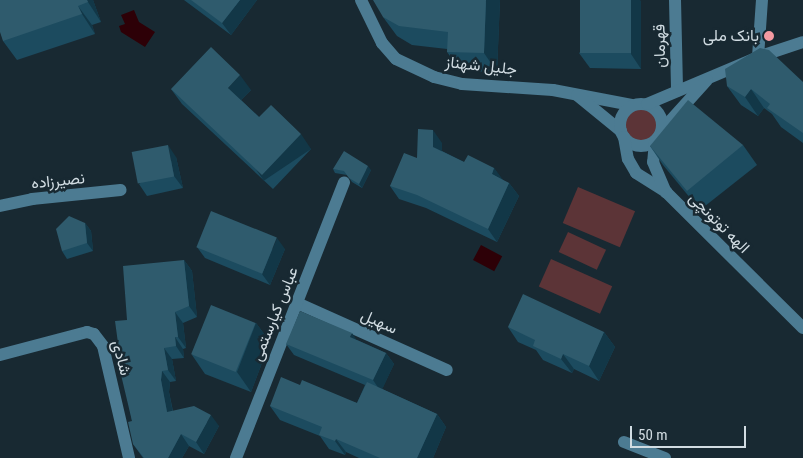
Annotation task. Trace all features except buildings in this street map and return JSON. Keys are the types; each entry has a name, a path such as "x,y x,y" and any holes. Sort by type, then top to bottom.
{"street":[{"name":"جلیل شهناز","path":"361,0 382,43 396,59 434,77 462,84 575,93 632,105"},
{"name":"قهرمان","path":"675,0 677,91"},
{"path":"758,57 762,0"},
{"path":"622,134 621,119 632,105 647,104 710,76 803,42"},
{"path":"575,93 622,134 642,146 659,135 710,76"},
{"path":"647,104 661,117 653,162 666,192"},
{"name":"الهه توتونچی","path":"622,134 628,159 636,172 666,192 803,328"},
{"name":"عباس کیارستمی","path":"236,458 344,182"},
{"name":"نصیرزاده","path":"0,206 32,199 121,190"},
{"name":"سهیل","path":"297,302 448,370"},
{"name":"شادی","path":"0,355 87,332 94,334 103,346 129,458"},
{"path":"624,442 665,458"}],"shaded area":[{"path":"134,10 139,22 155,32 145,47 121,32 119,26 125,24 121,15"},
{"path":"641,108 648,109 653,113 657,118 657,132 653,137 648,141 641,142 634,141 629,137 625,132 624,125 625,118 629,113 634,109"},
{"path":"578,187 635,211 620,247 563,223"},
{"path":"568,232 606,250 597,270 559,252"},
{"path":"481,245 502,256 494,271 473,260"},
{"path":"551,259 612,286 600,314 539,286"}],"place":[{"name":"بانک ملی","path":"769,36"}]}
